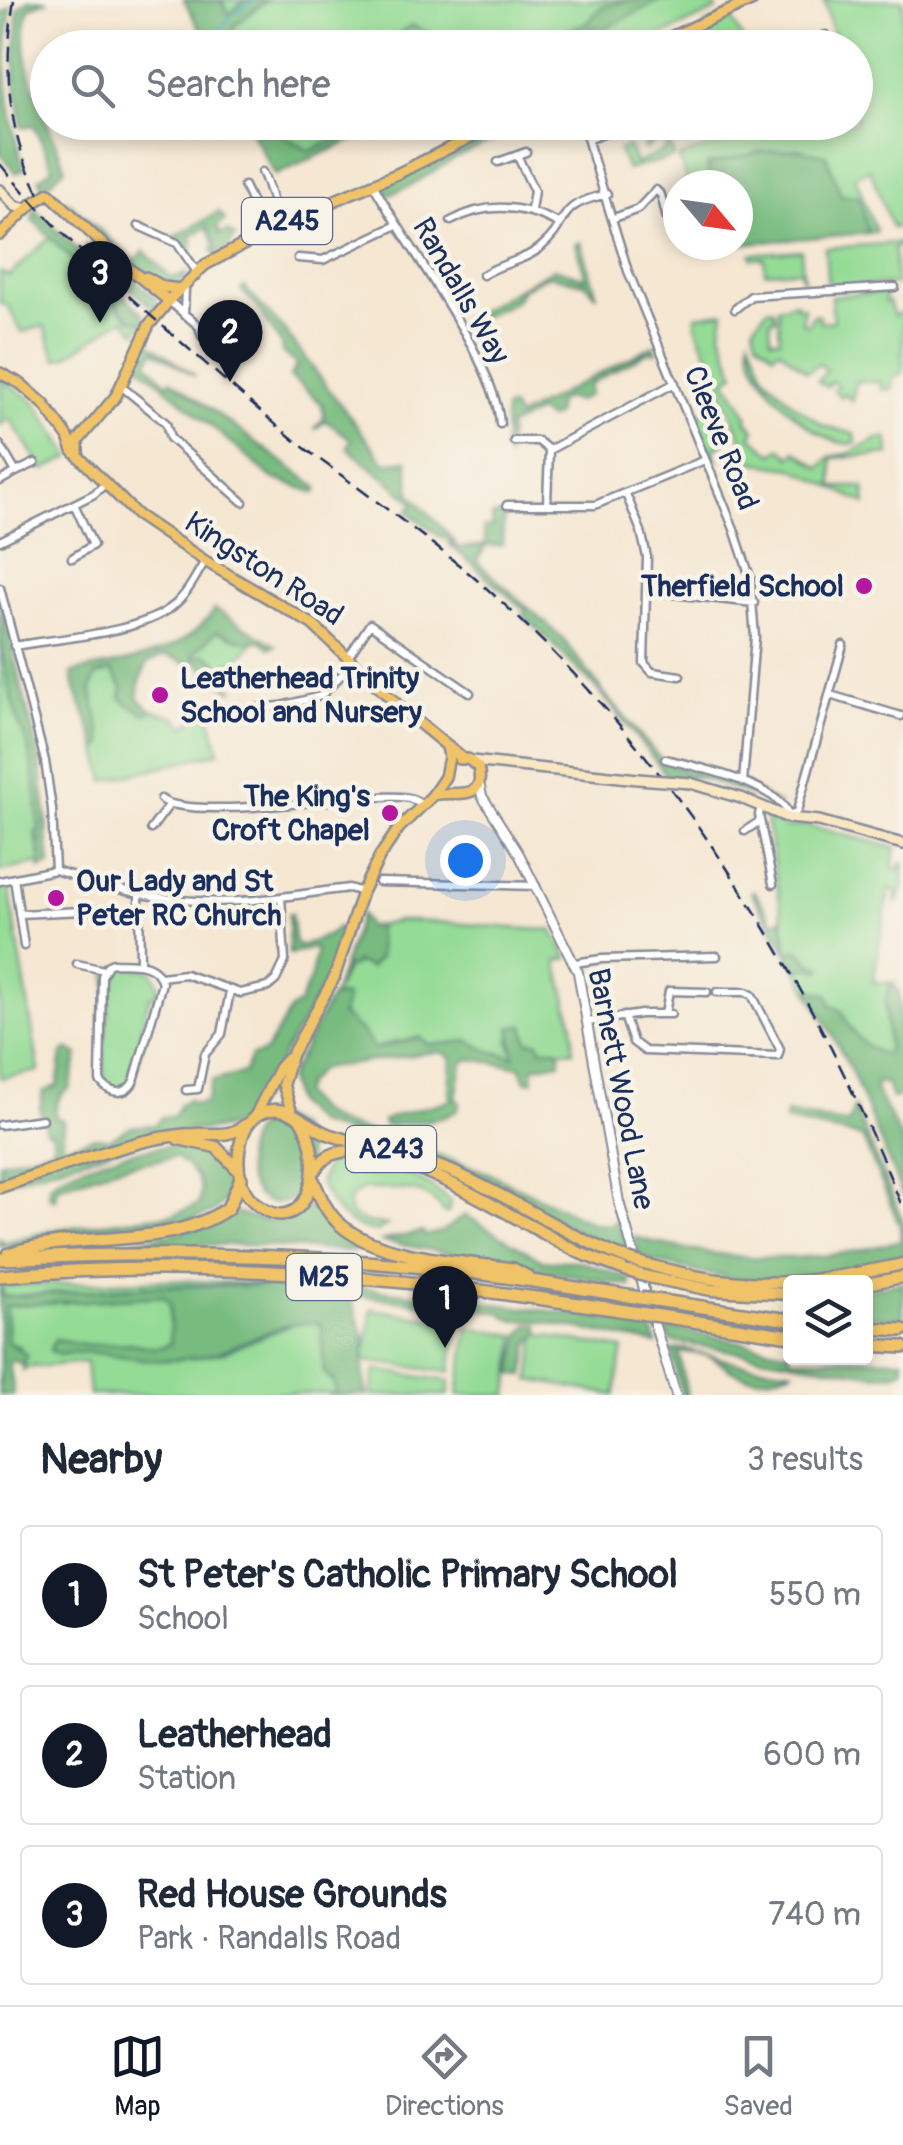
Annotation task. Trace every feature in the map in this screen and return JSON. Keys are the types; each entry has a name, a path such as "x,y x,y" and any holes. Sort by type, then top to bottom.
{"highway":[{"path":"0,1188 152,1140 191,1134 230,1134 253,1118 276,1110 296,1116 309,1137 314,1176 305,1201 292,1210 266,1210 250,1199 231,1159 216,1147 173,1138"},
{"name":"A243","path":"296,1116 324,1132 454,1172 591,1245 644,1264 719,1280 768,1282 811,1282 902,1268"},
{"path":"240,1175 240,1140 253,1118"},
{"name":"A243","path":"314,1176 328,1156 336,1154 385,1159 449,1182 581,1253 632,1272 711,1290 783,1294"},
{"name":"M25","path":"0,1258 26,1248 131,1236 198,1223 228,1208 240,1175"},
{"name":"M25","path":"314,1176 336,1220 370,1242 513,1270 536,1282"},
{"name":"M25","path":"0,1258 254,1255 413,1266 783,1319"},
{"name":"A243","path":"873,1281 902,1268"},
{"name":"M25","path":"0,1276 104,1271 280,1272 493,1291 783,1335"},
{"path":"873,1328 903,1330"},
{"path":"873,1345 903,1347"}],"main road":[{"path":"686,30 753,0"},
{"name":"A245","path":"78,457 78,442 105,412 147,330 168,301 197,272 281,224 463,140"},
{"path":"0,190 15,206 27,208"},
{"path":"0,235 27,208 51,194 168,301"},
{"path":"15,206 15,220"},
{"path":"130,270 164,287 183,286"},
{"name":"Kingston Road","path":"0,373 38,398 78,457 150,524 312,624 402,709 467,760"},
{"path":"64,432 72,434 88,428"},
{"path":"445,744 447,772 454,792"},
{"path":"296,1116 283,1084 292,1054 334,978 362,892 386,846 432,796 447,772 467,760 690,783 789,818 818,821 903,844"},
{"path":"467,760 480,779"},
{"path":"432,796 466,794 498,765"},
{"path":"253,1118 279,1068 292,1054"}],"street":[{"name":"Cleeve Road","path":"589,140 628,271 747,565 756,637 742,782"},
{"path":"498,162 526,152"},
{"path":"517,155 534,191 531,210"},
{"path":"262,172 281,224"},
{"name":"Randalls Way","path":"373,184 476,358 496,396 500,424"},
{"path":"244,186 266,232"},
{"path":"614,218 638,209 656,190 663,203"},
{"path":"483,275 542,246 575,204 607,194"},
{"path":"451,221 483,208 531,210 558,223"},
{"path":"139,226 177,242 197,272"},
{"path":"298,258 323,260 397,226"},
{"path":"183,286 185,316"},
{"path":"734,310 751,296 895,287"},
{"path":"168,301 220,342 241,344 245,350 243,358 232,359 209,343 200,330"},
{"path":"549,450 674,383"},
{"path":"121,386 166,423 170,438 243,502"},
{"path":"514,442 538,441 549,450"},
{"path":"0,445 16,472"},
{"path":"547,504 549,450"},
{"path":"507,505 595,505 705,460"},
{"path":"0,480 35,463"},
{"path":"0,541 94,494 104,485"},
{"path":"626,494 645,542 644,663 652,672 680,676"},
{"path":"72,558 94,545 74,504"},
{"path":"14,646 115,628 162,613 178,602 205,561"},
{"path":"0,588 50,791 55,870"},
{"path":"646,591 754,602"},
{"path":"247,709 321,696 351,659 370,624 470,693"},
{"path":"664,758 742,782 782,801 789,818 797,810 843,646"},
{"path":"830,694 901,716"},
{"name":"Barnett Wood Lane","path":"480,779 488,806 506,831 575,963 619,1202 676,1395"},
{"name":"Barnett Wood Lane","path":"466,794 488,806"},
{"path":"162,799 169,805 200,808 397,797 414,798 421,804"},
{"path":"151,829 169,805"},
{"path":"762,806 760,822 773,884"},
{"path":"745,831 760,822"},
{"path":"0,880 55,870 139,895 206,902 350,888 362,892"},
{"path":"14,878 24,946"},
{"path":"379,882 536,886"},
{"path":"139,895 140,964"},
{"path":"162,977 190,975 240,994 268,988 282,971 285,952 280,897"},
{"path":"20,914 104,910"},
{"path":"575,963 716,956"},
{"path":"113,963 140,964 153,967 162,977 134,1081 127,1090 114,1092 100,1081 104,970 113,963"},
{"path":"77,964 104,970"},
{"path":"186,1090 198,1089 205,1054 222,1034 230,990"},
{"path":"588,1022 668,1014 669,991 707,992"},
{"path":"624,1016 633,1042 645,1051 778,1056 780,1048 752,995 717,992"},
{"path":"0,1125 42,1118"}],"green space":[{"path":"29,0 48,0 29,8 25,48 30,72 30,126 22,127 15,77 18,9"},
{"path":"184,0 702,0 706,5 713,2 717,10 674,30 200,30"},
{"path":"184,0 222,1 229,14 245,0 267,0 234,30 201,30"},
{"path":"627,0 661,0 606,28 568,30 589,22 601,7"},
{"path":"824,0 903,0 903,226 892,228 870,169 855,176 876,232 753,243 753,170 683,170 679,157 729,140 873,140 873,30 832,30"},
{"path":"11,8 7,89 24,169 16,173 0,154 0,15"},
{"path":"729,14 738,30 706,30 704,25"},
{"path":"41,140 54,140 65,168 43,188 39,179 53,168"},
{"path":"256,140 353,140 275,175"},
{"path":"256,140 291,140 310,151 334,140 352,140 275,175"},
{"path":"479,140 494,140 408,187 388,195 382,193 385,185"},
{"path":"663,140 669,140 674,157 627,170 619,150 629,146 635,164 667,150"},
{"path":"797,149 826,155 841,195 859,196 869,233 753,243 753,170 708,170 707,165 759,152"},
{"path":"66,200 135,261 144,251 171,278 187,274 183,281 165,282 133,264 98,236"},
{"path":"35,209 144,315 144,322 131,319 32,219"},
{"path":"219,212 225,220 217,226 220,234 228,231 235,237 227,249 216,255 208,227 191,236 192,248 188,251 174,237"},
{"path":"50,237 130,319 144,322 136,332 123,319 66,357 56,359 44,326 22,332 7,305 0,303 0,272 9,276"},
{"path":"581,242 597,296 585,283 548,275 522,289 515,301 478,319 473,326 463,320 554,268 586,278 576,244"},
{"path":"93,243 156,299 155,310 85,248"},
{"path":"899,243 894,248 896,284 828,288 825,248"},
{"path":"801,250 804,286 800,270 765,272 764,258 753,258 753,254"},
{"path":"244,287 284,330 385,463 407,460 411,494 456,543 441,537 408,512 414,502 347,448 351,439 326,421 314,429 324,418 322,404 290,376 297,365 282,352 282,345 241,290"},
{"path":"885,292 885,302 889,302 894,316 903,312 903,373 893,378 891,389 881,389 881,382 856,381 852,401 844,393 841,397 834,391 838,386 832,381 826,387 818,381 827,370 819,364 807,372 782,351 778,349 774,354 757,340 754,325 768,308 774,309 775,319 770,320 771,339 780,339 778,307 796,302 797,307 804,307 802,322 808,325 813,315 818,315 820,322 833,321 831,296"},
{"path":"724,312 721,331 735,374 726,379 755,430 751,436 773,454 781,448 791,457 796,451 820,468 830,457 887,438 890,454 832,458 833,487 864,487 866,504 792,468 751,462 696,325 696,316"},
{"path":"750,338 765,376 793,404 824,426 855,434 856,443 841,443 824,436 788,409 759,372 751,354"},
{"path":"148,342 195,376 154,351 147,362 167,383 171,380 318,488 316,493 272,478 137,363"},
{"path":"654,345 657,352 648,352 590,384 589,395 577,401 558,401 556,415 549,419 538,412 509,426 507,458 505,409 511,407 517,417"},
{"path":"2,379 35,402 71,457 44,470 10,419 0,425"},
{"path":"709,409 723,444 713,449 718,461 713,463 694,415"},
{"path":"504,514 502,545 486,546 476,561 563,639 664,763 746,786 780,805 698,777 668,777 602,694 523,614 526,611 448,543 461,548 486,545 483,528 493,527 492,516"},
{"path":"1,604 40,762 48,830 35,832 41,863 0,871"},
{"path":"215,609 276,646 270,648 262,641 244,641 217,631 193,654 194,658 205,654 216,661 220,670 216,675 205,675 206,670 194,659 189,664 165,655 147,663 138,687 139,699 151,710 147,714 121,697 123,688 112,671 96,675 91,689 103,743 98,751 72,673 170,647 187,638"},
{"path":"0,610 40,762 50,865 41,869 34,778 7,678"},
{"path":"217,631 254,642 220,674 233,690 217,678 220,670 194,658 193,653"},
{"path":"112,671 123,689 121,697 146,714 151,710 176,717 185,727 200,714 211,718 219,752 105,781 98,751 103,743 91,688 96,675"},
{"path":"766,817 787,828 806,825 896,848 892,868 903,863 903,888 898,903 897,891 889,889 873,982 895,983 897,1076 850,1068 788,952"},
{"path":"0,887 9,887 39,1071 0,1078"},
{"path":"754,891 774,923 782,918 788,952 798,950 824,968 820,971 806,967 798,971 751,892"},
{"path":"361,913 368,927 377,926 379,957 370,968 355,962 347,966 334,993"},
{"path":"291,914 295,944 300,946 329,935 337,927 346,931 325,985 261,1098 240,1123 220,1129 173,1132 0,1183 0,1162 50,1149 54,1143 40,1109 43,1092 57,1086 62,1054 68,1049 78,1055 70,1088 60,1097 56,1109 56,1118 63,1120 63,1147 96,1137 110,1139 130,1127 155,1125 162,1117 173,1117 188,1100 195,1104 206,1102 212,1081 244,1073 251,1056 265,1052 291,1009 299,1004 311,977 316,951 313,948 289,954"},
{"path":"398,921 552,930 568,958 557,961 573,1025 573,1051 541,1049 528,1041 524,1026 509,1040 515,1057 397,1041 374,1049 342,1015 343,996 332,997 348,966 379,958 377,926"},
{"path":"125,966 152,971 159,985 150,997 141,1026 147,1029 132,1080 120,1090 104,1081 104,1043 110,1000 107,976 110,970"},
{"path":"890,985 899,990 903,1096 892,1098 887,1084 877,1082 875,1089 903,1142 903,1196 850,1068 808,990 828,994 831,1005 842,1011 858,1037 883,1054 888,1043 886,1001"},
{"path":"332,997 346,999 342,1015 375,1049 420,1037 430,1045 469,1041 514,1057 510,1028 524,1025 528,1041 539,1042 541,1049 560,1052 560,1062 533,1067 533,1081 526,1081 521,1067 470,1059 462,1063 457,1111 437,1119 385,1126 383,1121 452,1099 451,1058 442,1052 320,1069 302,1094 331,1119 391,1137 395,1134 400,1141 493,1175 594,1224 610,1225 619,1219 629,1254 588,1238 466,1170 317,1124 295,1104 288,1079 328,1002"},
{"path":"854,1107 903,1221 903,1261 762,1281 700,1273 640,1258 635,1237 701,1252 768,1258 834,1254 901,1240 900,1226 862,1137 785,1121 786,1113 849,1124"},
{"path":"279,1118 293,1124 300,1133 307,1171 297,1194 288,1201 275,1203 263,1200 255,1192 249,1181 246,1154 255,1130 264,1122"},
{"path":"169,1146 205,1151 228,1171 229,1197 212,1213 157,1229 0,1247 0,1238 3,1243 57,1229 175,1214 198,1205 200,1190 196,1177 175,1157 118,1167 63,1185 56,1189 55,1199 49,1196 49,1185 73,1170 123,1154"},
{"path":"362,1158 397,1169 431,1187 450,1202 448,1213 419,1192 362,1189 350,1198 351,1215 367,1223 387,1225 377,1232 349,1221 329,1200 320,1182 327,1163"},
{"path":"313,1204 328,1226 356,1244 355,1251 133,1244 202,1227 236,1213 267,1221 285,1219"},
{"path":"465,1215 544,1261 579,1261 628,1278 630,1286 380,1241 443,1231"},
{"path":"174,1280 355,1287 354,1290 178,1285 3,1297 1,1286"},
{"path":"903,1282 903,1319 873,1317 873,1288"},
{"path":"160,1286 320,1286 354,1290 355,1287 649,1323 657,1344 534,1320 514,1321 499,1312 355,1295 351,1298 365,1341 363,1374 367,1395 329,1395 337,1392 324,1372 321,1324 277,1329 204,1356 157,1361 94,1353 59,1355 50,1350 55,1339 156,1348 170,1344 170,1303 163,1296 6,1306 8,1342 27,1355 22,1365 9,1362 14,1395 0,1395 0,1287 4,1297"},
{"path":"163,1296 170,1303 170,1358 221,1353 304,1320 322,1324 324,1372 337,1393 89,1395 86,1362 36,1365 23,1370 26,1362 19,1346 8,1342 5,1306"},
{"path":"372,1309 457,1323 450,1372 364,1361"},
{"path":"529,1325 538,1325 540,1332 530,1342 524,1376 512,1374 520,1334"},
{"path":"666,1327 783,1351 783,1360 670,1341"},
{"path":"468,1328 516,1335 508,1395 458,1395"},
{"path":"536,1334 623,1349 615,1395 530,1380"},
{"path":"685,1349 738,1363 794,1370 753,1377 709,1357 679,1353 687,1395 682,1395 671,1350"},
{"path":"873,1359 903,1359 903,1369 897,1373 877,1375 816,1365 873,1365"},
{"path":"375,1370 450,1381 448,1395 371,1395"}],"waterway":[{"path":"235,13 253,0"},
{"path":"219,30 231,17"}],"railway":[{"path":"14,0 9,51 11,102 21,151 42,199"},
{"path":"0,164 90,260 243,396 484,586 553,652 617,722 676,795 780,953 825,1036 903,1209"}],"place":[{"name":"Red House Grounds","path":"100,323"},
{"name":"Leatherhead","path":"230,382"},
{"name":"Therfield School","path":"864,586"},
{"name":"Leatherhead Trinity School and Nursery","path":"160,695"},
{"name":"The King's Croft Chapel","path":"390,813"},
{"name":"Our Lady and St Peter RC Church","path":"56,898"},
{"name":"St Peter's Catholic Primary School","path":"445,1348"}]}
